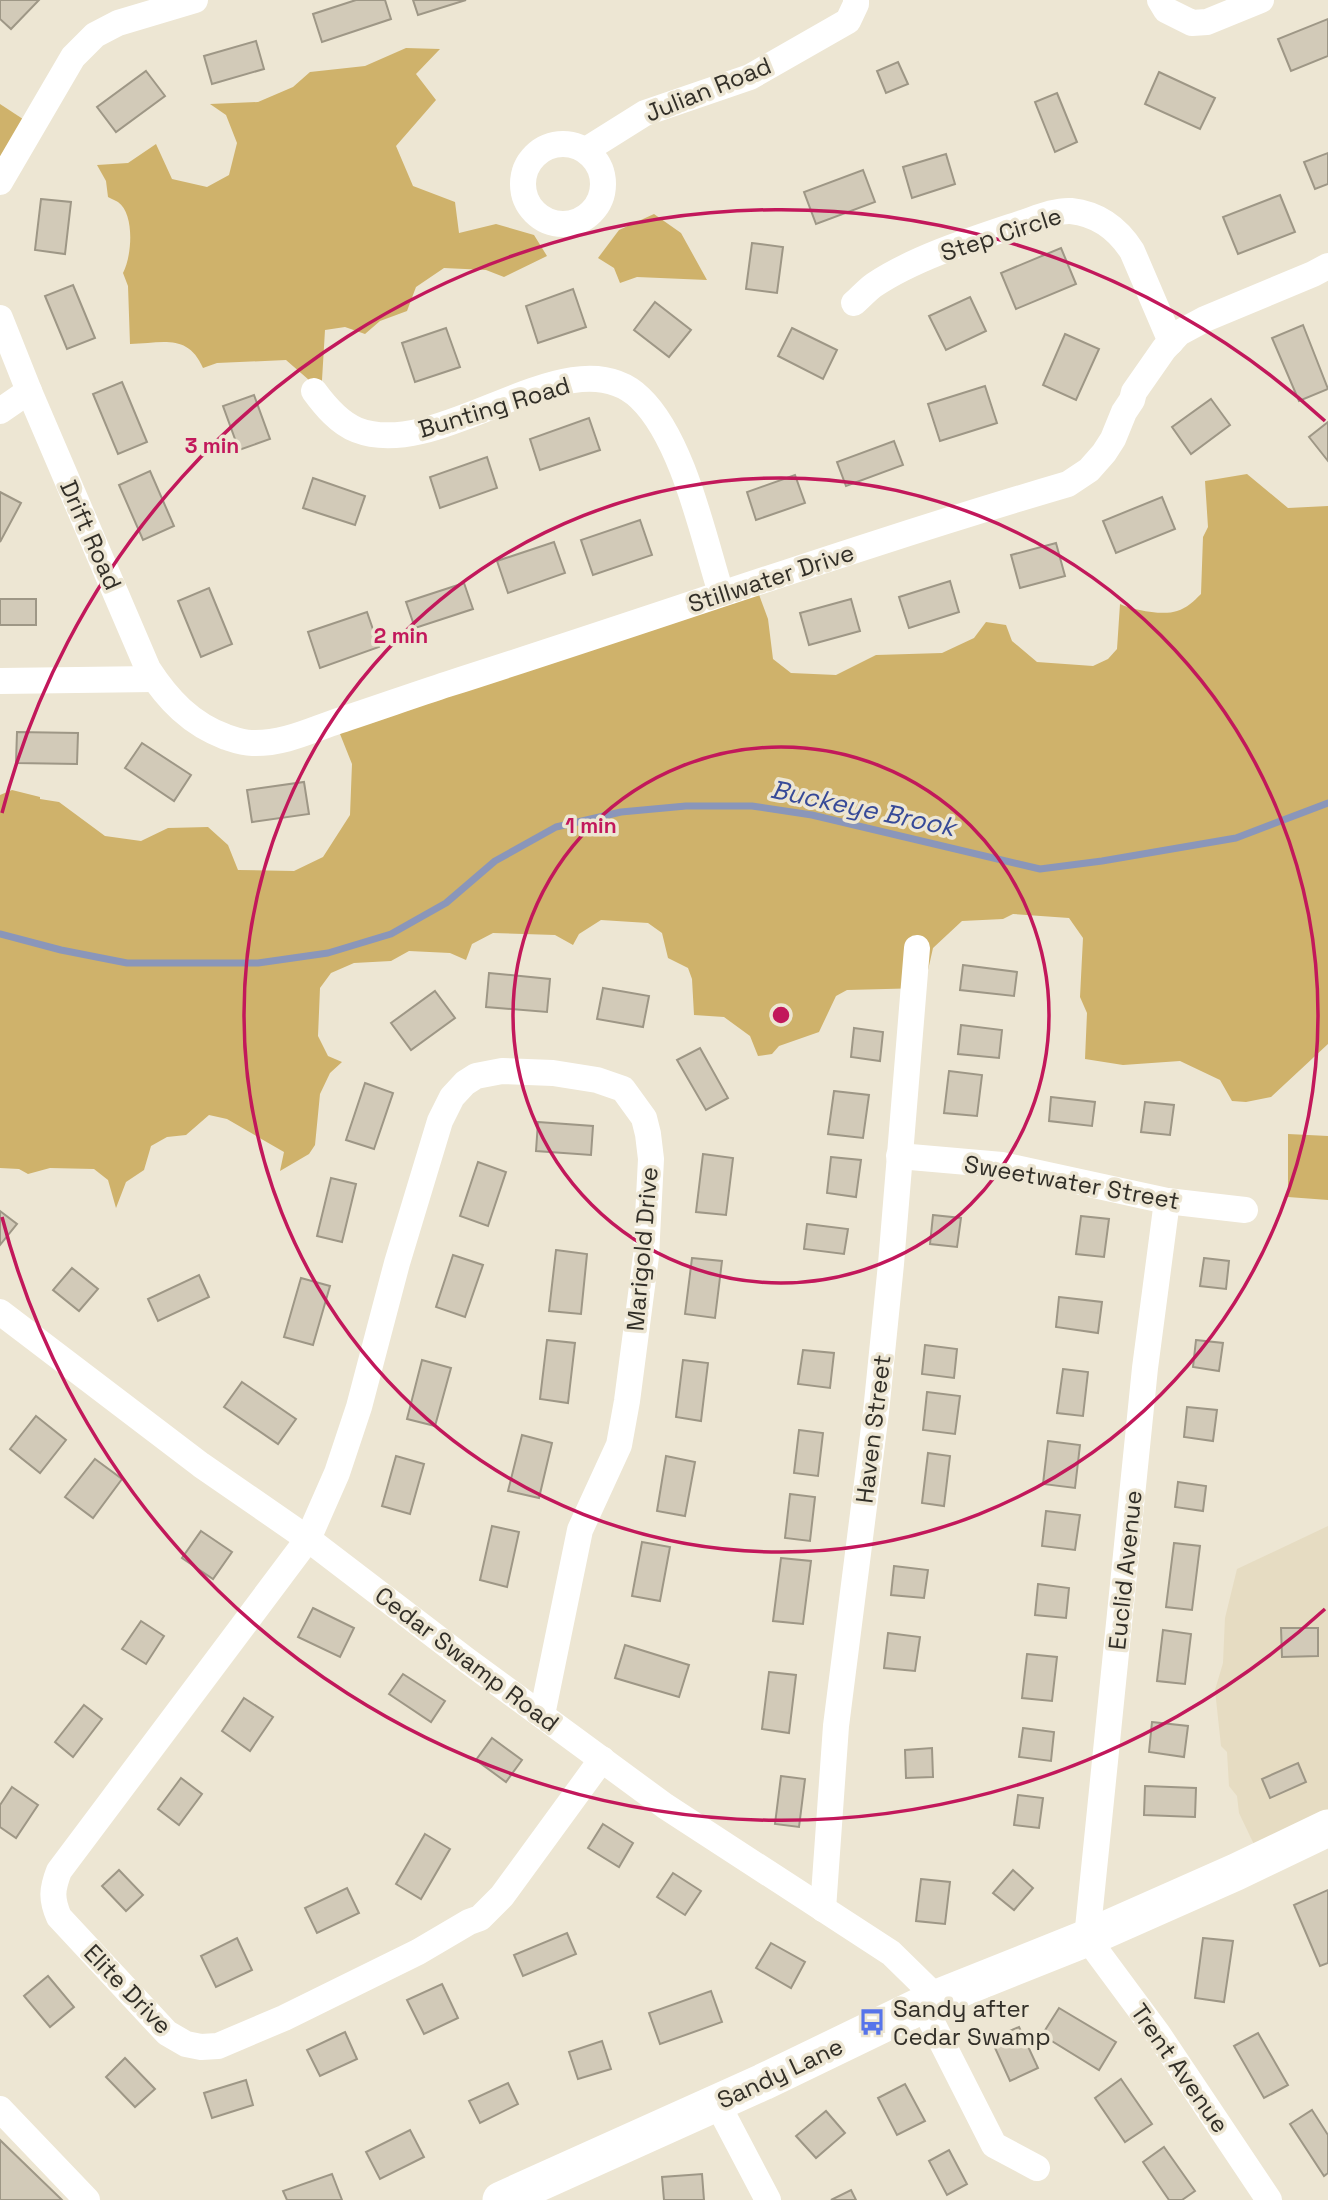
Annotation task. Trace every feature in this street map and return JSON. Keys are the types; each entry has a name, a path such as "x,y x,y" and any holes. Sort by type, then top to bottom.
{"main road":[{"name":"Sandy Lane","path":"505,2199 930,2002 1087,1938 1328,1828"}],"street":[{"path":"0,182 73,57 95,35 118,23 195,0"},
{"name":"Julian Road","path":"586,150 645,113 750,77 848,21 856,0"},
{"path":"1160,0 1166,10 1192,23 1207,22 1261,0"},
{"name":"Step Circle","path":"854,303 874,285 917,262 998,231 1053,213 1068,211 1087,214 1113,226 1126,241 1171,342"},
{"name":"Stillwater Drive","path":"154,679 169,699 191,719 214,733 248,744 278,741 721,593 1068,484 1089,470 1104,453 1134,392 1179,333 1205,319 1327,268"},
{"name":"Drift Road","path":"0,318 122,606 141,658 154,679"},
{"name":"Bunting Road","path":"314,391 325,406 346,424 357,430 387,436 425,432 538,388 589,378 613,382 639,397 671,439 721,593"},
{"path":"0,411 29,391"},
{"path":"0,681 154,679"},
{"name":"Haven Street","path":"823,1909 836,1726 876,1412 891,1264 917,948"},
{"name":"Marigold Drive","path":"307,1539 342,1460 414,1204 440,1121 452,1097 476,1076 502,1071 553,1073 597,1080 623,1089 644,1118 648,1134 651,1182 646,1256 619,1445 580,1530 542,1715"},
{"name":"Sweetwater Street","path":"899,1156 1002,1165 1167,1201 1245,1210"},
{"name":"Euclid Avenue","path":"1087,1938 1145,1368 1167,1201"},
{"name":"Cedar Swamp Road","path":"0,1312 201,1465 307,1539 666,1806 891,1953 930,2002 993,2145 1037,2168"},
{"name":"Elite Drive","path":"307,1539 58,1871 52,1890 58,1917 174,2038 201,2047 218,2046 321,2000 480,1918 502,1896 601,1759"},
{"name":"Trent Avenue","path":"1087,1938 1158,2034 1269,2200"},
{"path":"717,2103 768,2200"},
{"path":"0,2109 88,2200"}],"shaded area":[{"path":"406,48 440,49 416,74 436,100 396,146 413,186 455,202 459,233 496,224 534,235 547,256 504,277 486,270 444,268 416,287 407,311 380,321 365,334 345,327 325,330 322,380 317,387 286,360 217,363 203,368 190,349 173,342 130,344 128,286 123,273 130,246 129,225 123,208 108,197 106,181 97,165 128,163 156,144 172,179 207,187 229,175 237,143 226,115 210,104 258,102 293,87 310,72 365,66"},
{"path":"0,104 32,125 0,184"},
{"path":"654,214 681,233 707,280 637,277 620,283 614,268 598,258 619,230"},
{"path":"1247,474 1288,508 1328,506 1328,1044 1271,1097 1246,1102 1232,1101 1220,1080 1180,1061 1123,1065 1085,1059 1087,1013 1080,997 1083,938 1069,918 1013,914 1003,919 962,921 933,948 924,988 847,990 836,996 819,1032 779,1046 772,1054 758,1056 750,1036 724,1017 694,1015 692,979 688,968 668,958 662,933 648,923 601,920 579,934 573,945 555,935 493,933 472,944 466,960 450,953 409,951 391,961 354,963 331,973 320,988 318,1036 328,1056 342,1062 330,1073 320,1094 315,1145 309,1154 280,1171 284,1152 227,1119 209,1115 186,1135 167,1137 151,1146 144,1170 126,1182 116,1208 108,1180 94,1169 50,1168 28,1174 19,1169 0,1168 0,795 12,790 59,802 105,836 141,841 168,828 208,827 228,845 238,870 294,871 323,857 350,815 352,764 336,724 754,581 768,619 773,659 791,673 836,675 876,655 942,653 974,638 986,622 1006,625 1012,641 1037,662 1093,666 1108,659 1117,649 1120,604 1148,612 1164,613 1181,610 1201,594 1203,537 1208,527 1205,481"},
{"path":"1288,1134 1328,1136 1328,1200 1288,1197"},
{"path":"1328,1526 1328,1827 1260,1857 1239,1813 1237,1796 1229,1786 1227,1752 1221,1746 1215,1690 1223,1663 1225,1618 1237,1569"}],"building":[{"path":"0,0 39,0 11,29 0,19"},
{"path":"356,0 385,0 391,19 322,42 313,14"},
{"path":"413,0 466,0 418,15"},
{"path":"1328,19 1328,56 1291,71 1278,39"},
{"path":"256,41 264,69 212,84 204,56"},
{"path":"898,62 908,84 886,93 877,71"},
{"path":"146,71 165,96 116,132 97,107"},
{"path":"1159,72 1215,98 1200,129 1145,104"},
{"path":"1057,93 1077,142 1055,152 1035,102"},
{"path":"1328,153 1328,184 1315,189 1304,162"},
{"path":"946,154 955,184 912,198 903,167"},
{"path":"863,170 875,202 816,224 804,192"},
{"path":"1280,195 1295,232 1238,254 1223,217"},
{"path":"41,199 71,202 65,254 35,250"},
{"path":"752,243 783,247 777,293 746,289"},
{"path":"1061,248 1076,284 1016,309 1001,273"},
{"path":"73,285 95,338 67,349 45,296"},
{"path":"573,289 586,327 538,343 526,306"},
{"path":"970,297 986,331 946,350 929,316"},
{"path":"655,302 691,330 669,357 634,330"},
{"path":"1303,325 1328,389 1299,401 1272,338"},
{"path":"446,328 460,367 415,382 402,343"},
{"path":"792,328 837,350 823,379 778,356"},
{"path":"1065,334 1099,349 1076,400 1043,385"},
{"path":"122,382 147,442 118,454 93,394"},
{"path":"985,386 997,423 940,441 928,404"},
{"path":"254,395 270,439 239,450 223,406"},
{"path":"1211,399 1230,425 1191,454 1172,427"},
{"path":"589,418 600,450 540,470 530,439"},
{"path":"1328,422 1328,461 1309,437"},
{"path":"894,441 903,465 846,486 837,462"},
{"path":"487,457 497,488 440,508 430,477"},
{"path":"150,471 174,526 143,540 119,485"},
{"path":"795,475 805,503 756,520 747,492"},
{"path":"313,478 365,496 355,525 303,508"},
{"path":"0,492 21,503 0,542"},
{"path":"1162,497 1175,529 1116,553 1103,521"},
{"path":"640,520 652,555 593,575 581,540"},
{"path":"554,542 565,573 508,593 497,561"},
{"path":"1056,543 1065,576 1020,588 1011,555"},
{"path":"950,581 959,612 909,628 899,597"},
{"path":"464,583 473,609 415,628 406,602"},
{"path":"209,588 232,644 201,657 178,601"},
{"path":"0,599 36,599 36,625 0,625"},
{"path":"851,599 860,631 809,645 800,613"},
{"path":"367,612 379,647 320,668 308,632"},
{"path":"17,732 78,733 77,764 16,763"},
{"path":"142,743 191,775 174,801 125,768"},
{"path":"304,782 309,814 252,822 247,790"},
{"path":"963,965 1017,972 1014,996 960,990"},
{"path":"489,973 550,979 547,1012 486,1007"},
{"path":"603,988 649,996 643,1027 597,1019"},
{"path":"435,991 455,1018 411,1050 391,1023"},
{"path":"961,1025 1002,1030 999,1058 958,1054"},
{"path":"854,1028 883,1032 880,1061 851,1057"},
{"path":"700,1048 728,1098 706,1110 677,1060"},
{"path":"949,1071 982,1075 977,1116 944,1113"},
{"path":"365,1083 393,1093 374,1149 346,1140"},
{"path":"834,1091 869,1095 863,1138 828,1134"},
{"path":"1051,1097 1095,1102 1092,1126 1049,1121"},
{"path":"1145,1102 1174,1105 1170,1135 1141,1132"},
{"path":"538,1122 593,1126 591,1155 536,1151"},
{"path":"703,1154 733,1158 726,1215 696,1212"},
{"path":"831,1157 861,1160 856,1197 827,1193"},
{"path":"478,1162 506,1172 488,1226 460,1216"},
{"path":"331,1178 356,1184 342,1242 317,1236"},
{"path":"0,1211 17,1224 0,1245"},
{"path":"933,1215 961,1218 957,1247 930,1244"},
{"path":"1081,1216 1109,1219 1104,1257 1076,1254"},
{"path":"807,1224 848,1229 844,1254 804,1249"},
{"path":"556,1250 587,1254 581,1314 549,1311"},
{"path":"453,1255 483,1265 465,1317 436,1307"},
{"path":"692,1258 722,1261 715,1318 685,1314"},
{"path":"1204,1258 1229,1261 1226,1289 1200,1286"},
{"path":"72,1268 98,1289 79,1311 53,1290"},
{"path":"199,1275 209,1297 158,1321 148,1299"},
{"path":"301,1278 330,1286 313,1345 284,1337"},
{"path":"1059,1297 1102,1302 1098,1333 1056,1327"},
{"path":"547,1340 575,1343 568,1403 540,1399"},
{"path":"1196,1340 1223,1343 1219,1371 1193,1367"},
{"path":"925,1345 957,1349 954,1378 922,1374"},
{"path":"803,1350 834,1353 830,1388 798,1384"},
{"path":"422,1360 451,1368 435,1426 407,1419"},
{"path":"683,1360 708,1363 701,1421 676,1417"},
{"path":"1063,1369 1088,1372 1083,1416 1057,1413"},
{"path":"242,1382 296,1419 278,1444 224,1407"},
{"path":"927,1392 960,1396 955,1434 923,1430"},
{"path":"1187,1407 1217,1410 1213,1441 1184,1437"},
{"path":"36,1416 66,1440 40,1473 10,1449"},
{"path":"799,1430 823,1433 818,1476 794,1473"},
{"path":"522,1435 552,1443 539,1498 508,1491"},
{"path":"1048,1441 1080,1445 1075,1488 1043,1484"},
{"path":"928,1453 950,1456 944,1506 922,1503"},
{"path":"396,1456 424,1464 410,1514 382,1506"},
{"path":"666,1456 695,1462 685,1516 657,1511"},
{"path":"95,1459 122,1479 93,1518 65,1497"},
{"path":"1178,1482 1206,1486 1203,1511 1175,1507"},
{"path":"790,1494 815,1497 810,1541 785,1538"},
{"path":"1046,1511 1080,1515 1075,1550 1042,1546"},
{"path":"492,1526 519,1532 507,1587 480,1580"},
{"path":"201,1531 232,1552 213,1579 182,1558"},
{"path":"642,1542 670,1547 660,1601 632,1596"},
{"path":"1174,1543 1200,1546 1192,1610 1166,1607"},
{"path":"781,1558 811,1561 803,1624 773,1621"},
{"path":"894,1566 928,1570 924,1598 891,1595"},
{"path":"1038,1584 1069,1588 1066,1618 1035,1615"},
{"path":"313,1608 354,1628 340,1657 298,1637"},
{"path":"141,1621 164,1636 146,1664 122,1649"},
{"path":"1281,1628 1318,1628 1318,1656 1282,1657"},
{"path":"1163,1630 1191,1634 1185,1684 1157,1681"},
{"path":"888,1633 920,1637 915,1671 884,1668"},
{"path":"625,1645 689,1665 679,1697 615,1678"},
{"path":"1027,1654 1057,1657 1052,1701 1022,1698"},
{"path":"769,1672 796,1675 789,1733 762,1729"},
{"path":"403,1674 445,1701 431,1722 389,1694"},
{"path":"244,1698 273,1717 250,1751 222,1731"},
{"path":"84,1705 102,1719 73,1757 55,1742"},
{"path":"1152,1722 1188,1726 1184,1757 1149,1752"},
{"path":"1023,1728 1054,1732 1051,1761 1019,1757"},
{"path":"492,1738 522,1760 506,1782 476,1760"},
{"path":"932,1748 933,1777 906,1778 905,1750"},
{"path":"1298,1763 1306,1782 1270,1798 1262,1779"},
{"path":"781,1776 805,1779 799,1827 775,1824"},
{"path":"181,1778 202,1794 179,1825 158,1809"},
{"path":"1145,1786 1196,1788 1195,1817 1144,1815"},
{"path":"12,1787 38,1805 16,1838 0,1827 0,1805"},
{"path":"1018,1795 1043,1798 1039,1828 1014,1825"},
{"path":"603,1824 633,1843 619,1867 588,1848"},
{"path":"425,1834 450,1849 421,1899 396,1884"},
{"path":"119,1870 143,1895 126,1911 102,1886"},
{"path":"1013,1870 1033,1888 1014,1910 993,1893"},
{"path":"673,1873 701,1891 685,1915 657,1897"},
{"path":"921,1879 950,1882 945,1924 916,1921"},
{"path":"347,1888 359,1913 317,1933 305,1908"},
{"path":"1328,1890 1328,1963 1320,1966 1294,1905"},
{"path":"567,1933 576,1954 523,1976 514,1955"},
{"path":"237,1938 252,1970 216,1987 201,1956"},
{"path":"1203,1938 1233,1941 1224,2002 1195,1998"},
{"path":"771,1943 805,1962 791,1988 756,1968"},
{"path":"48,1976 74,2007 50,2027 24,1996"},
{"path":"442,1984 458,2018 424,2034 407,2000"},
{"path":"711,1991 722,2022 660,2044 649,2013"},
{"path":"1059,2008 1116,2042 1099,2070 1042,2035"},
{"path":"1019,2027 1038,2068 1010,2081 991,2039"},
{"path":"345,2032 357,2059 320,2076 307,2050"},
{"path":"1258,2033 1288,2085 1264,2098 1234,2046"},
{"path":"602,2041 611,2069 578,2079 569,2052"},
{"path":"125,2058 155,2089 135,2107 106,2077"},
{"path":"1121,2079 1152,2124 1125,2142 1095,2098"},
{"path":"246,2080 253,2105 212,2118 204,2093"},
{"path":"508,2083 518,2104 480,2123 469,2101"},
{"path":"905,2084 925,2121 897,2135 878,2098"},
{"path":"1312,2110 1328,2135 1328,2173 1324,2176 1290,2124"},
{"path":"826,2111 845,2133 816,2158 796,2136"},
{"path":"410,2130 424,2157 380,2179 366,2152"},
{"path":"0,2140 62,2200 0,2200"},
{"path":"1164,2147 1195,2191 1182,2200 1169,2200 1143,2162"},
{"path":"949,2150 967,2184 947,2195 929,2161"},
{"path":"332,2174 342,2200 287,2200 283,2191"},
{"path":"702,2174 704,2200 664,2200 662,2177"},
{"path":"851,2190 856,2200 831,2200"}],"waterway":[{"name":"Buckeye Brook","path":"0,934 127,963 258,963 328,953 391,934 446,903 495,861 556,827 621,812 686,806 752,806 812,815 1040,869 1236,838 1328,803"}],"place":[{"name":"Sandy after Cedar Swamp","path":"872,2022"}]}
